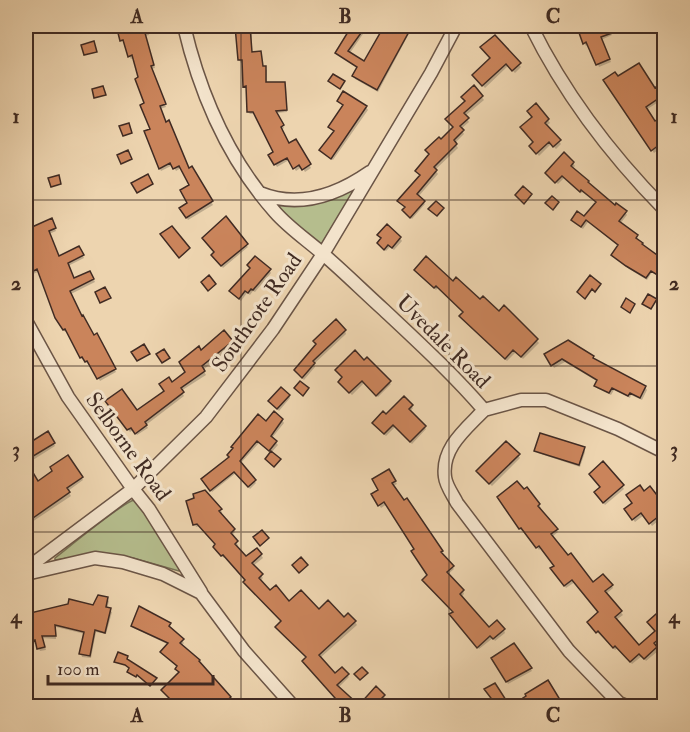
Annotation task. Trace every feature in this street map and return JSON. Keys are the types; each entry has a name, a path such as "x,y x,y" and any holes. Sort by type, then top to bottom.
{"street":[{"name":"Uvedale Road","path":"184,26 199,79 219,130 236,159 276,214 323,254 450,372 484,410 454,442 445,459 445,479 457,503 569,651 619,703 626,706"},
{"name":"Southcote Road","path":"26,571 133,489 206,417 273,329 323,254 431,73 456,26"},
{"path":"531,26 562,82 627,169 664,210"},
{"path":"259,192 282,200 304,200 342,188 374,170"},
{"name":"Selborne Road","path":"26,321 68,397 149,508 201,593 244,651 293,706"},
{"path":"484,410 521,400 546,400 618,429 664,452"},
{"name":"Selborne Road","path":"26,571 95,558 123,562 163,574 201,593"}],"green space":[{"path":"354,192 321,245 274,203"},
{"path":"134,500 138,501 179,567 179,571 133,558 102,553 55,560 95,526"}],"building":[{"path":"128,26 164,26 164,28 145,33 154,65 151,66 166,104 160,106 166,122 169,120 189,168 192,166 213,201 186,218 179,208 187,203 180,190 189,185 179,166 173,169 170,163 159,169 144,131 150,129 140,105 144,103 135,79 138,77 132,55 128,57 117,29"},
{"path":"235,26 250,26 252,52 261,51 263,66 266,66 266,82 285,82 287,110 276,111 284,125 281,127 289,143 296,139 311,164 302,170 299,165 293,169 287,158 274,165 268,155 273,152 253,112 247,112 246,86 243,87 242,60 238,60"},
{"path":"338,26 366,26 407,26 411,28 377,90 352,76 357,67 335,53 348,32","holes":["366,26 380,33 364,61 348,51"]},
{"path":"609,26 612,33 601,37 610,59 596,65 586,42 583,44 577,27"},
{"path":"495,35 521,63 512,71 506,64 482,86 472,75 490,58 480,47"},
{"path":"94,41 97,52 84,55 81,45"},
{"path":"639,63 662,96 646,107 655,121 658,119 661,123 664,121 664,153 659,145 651,151 603,80 615,72 618,76"},
{"path":"333,74 345,81 340,89 328,81"},
{"path":"474,85 483,96 464,113 469,118 460,126 464,130 454,140 457,144 434,167 437,170 417,194 425,201 410,218 402,210 405,207 397,201 420,175 415,171 429,154 425,150 453,127 445,119 465,101 461,97"},
{"path":"103,86 106,95 94,98 92,89"},
{"path":"343,91 367,106 331,159 319,150 334,131 328,127 343,105 337,101"},
{"path":"536,103 549,119 545,123 561,140 553,147 549,142 536,154 529,146 533,142 520,127 532,117 527,111"},
{"path":"129,123 132,133 123,136 119,126"},
{"path":"128,150 132,159 121,164 117,155"},
{"path":"564,152 574,162 571,166 588,182 615,205 616,203 627,211 619,221 638,235 636,238 642,244 664,260 664,279 651,271 646,278 626,266 611,255 618,245 586,220 581,227 571,220 577,211 584,216 596,202 562,176 555,183 545,173"},
{"path":"148,174 153,184 137,193 131,183"},
{"path":"59,175 61,184 51,187 48,178"},
{"path":"523,186 532,194 524,204 515,195"},
{"path":"552,196 559,202 553,210 545,203"},
{"path":"436,201 444,208 437,216 428,209"},
{"path":"226,216 248,244 221,266 211,255 214,252 202,238"},
{"path":"52,218 56,228 49,231 59,256 79,246 84,255 68,263 74,278 90,271 94,279 70,291 82,316 94,335 97,333 116,369 97,379 87,361 80,358 65,329 63,330 55,318 37,269 30,273 26,262 26,234 33,231 32,227"},
{"path":"387,224 401,237 392,248 388,245 384,250 377,243 381,238 377,235"},
{"path":"172,226 190,248 179,258 160,234"},
{"path":"255,256 271,269 253,290 251,289 248,293 245,291 239,299 229,291 250,268 247,265"},
{"path":"426,256 453,281 456,277 480,299 483,296 499,311 504,305 538,339 521,357 513,350 505,359 459,316 463,312 436,286 434,288 414,270"},
{"path":"209,275 216,284 208,291 201,282"},
{"path":"590,275 601,284 595,292 592,289 585,299 577,292"},
{"path":"105,287 111,298 100,303 95,292"},
{"path":"648,294 657,299 651,309 642,304"},
{"path":"626,298 635,304 630,313 621,307"},
{"path":"336,319 346,330 313,361 315,363 302,378 294,370 316,344 313,341"},
{"path":"224,330 233,341 202,366 205,371 181,388 184,392 145,422 147,425 135,434 131,428 127,430 105,401 122,389 137,410 164,391 159,384 169,377 172,382 185,372 179,362 199,346 201,350"},
{"path":"568,340 594,356 593,358 646,386 640,398 630,393 628,396 612,388 609,393 594,386 597,380 562,359 551,366 544,354"},
{"path":"144,344 150,354 137,361 131,352"},
{"path":"164,349 170,358 162,363 156,354"},
{"path":"355,350 364,360 367,357 391,381 376,396 362,381 349,393 338,382 342,377 335,370"},
{"path":"300,381 309,388 303,396 294,388"},
{"path":"281,387 290,395 277,409 268,401"},
{"path":"404,396 413,405 409,409 426,426 410,442 393,425 384,434 372,423 383,411 386,414"},
{"path":"274,411 283,419 271,436 277,441 269,451 257,441 240,461 256,480 248,487 234,472 210,491 201,479 229,457 227,455 233,448 231,447 258,414 266,421"},
{"path":"48,431 55,443 30,458 26,445"},
{"path":"540,433 585,447 579,465 534,451"},
{"path":"506,441 520,454 489,484 476,471"},
{"path":"271,451 281,459 274,467 265,459"},
{"path":"68,455 83,477 67,488 70,492 33,518 26,506 26,461 38,481 52,471 50,467"},
{"path":"603,461 624,485 603,503 594,492 600,487 589,474"},
{"path":"389,469 396,481 392,483 404,500 407,498 443,551 441,552 454,566 447,572 464,590 460,594 489,627 497,620 505,629 493,639 490,636 477,648 449,614 453,612 422,580 427,575 411,551 414,549 384,502 378,506 371,494 378,490 372,479"},
{"path":"517,481 524,489 527,487 540,504 538,506 558,529 551,534 568,555 571,553 593,582 603,574 613,585 605,591 622,611 615,617 639,645 655,631 647,622 664,607 664,643 660,638 654,643 657,647 644,659 639,654 630,662 598,631 596,633 587,622 598,612 572,580 564,586 550,568 554,566 539,546 536,548 521,528 519,529 497,497"},
{"path":"640,485 644,491 650,486 660,499 664,495 664,512 649,524 641,513 632,520 624,509 632,503 626,495"},
{"path":"205,490 222,509 219,511 235,529 231,533 238,541 235,544 246,556 257,548 262,554 252,563 263,574 259,578 270,590 276,585 289,601 301,590 319,609 328,600 344,617 348,613 356,621 319,655 335,673 342,667 349,674 337,685 359,705 376,686 385,695 379,701 385,706 342,706 302,661 306,657 275,627 281,621 243,582 245,580 213,547 215,544 197,524 193,525 186,501 194,498 193,494"},
{"path":"262,530 269,538 260,546 253,537"},
{"path":"301,557 308,565 299,573 292,565"},
{"path":"98,595 108,597 106,607 111,608 105,633 95,630 90,656 79,654 84,632 55,625 56,636 42,636 45,647 37,649 35,640 26,643 26,614 68,604 69,599 93,605"},
{"path":"139,606 171,623 169,626 184,639 180,643 200,660 231,697 220,706 177,706 161,690 179,672 175,669 177,666 160,652 168,643 131,626"},
{"path":"514,643 532,668 506,682 491,658"},
{"path":"118,652 128,656 127,659 157,678 150,686 137,675 136,677 127,672 129,668 114,662"},
{"path":"362,667 368,673 360,680 354,674"},
{"path":"548,680 562,703 557,706 528,706 523,698 525,694"},
{"path":"495,683 506,700 497,706 484,689"}]}
